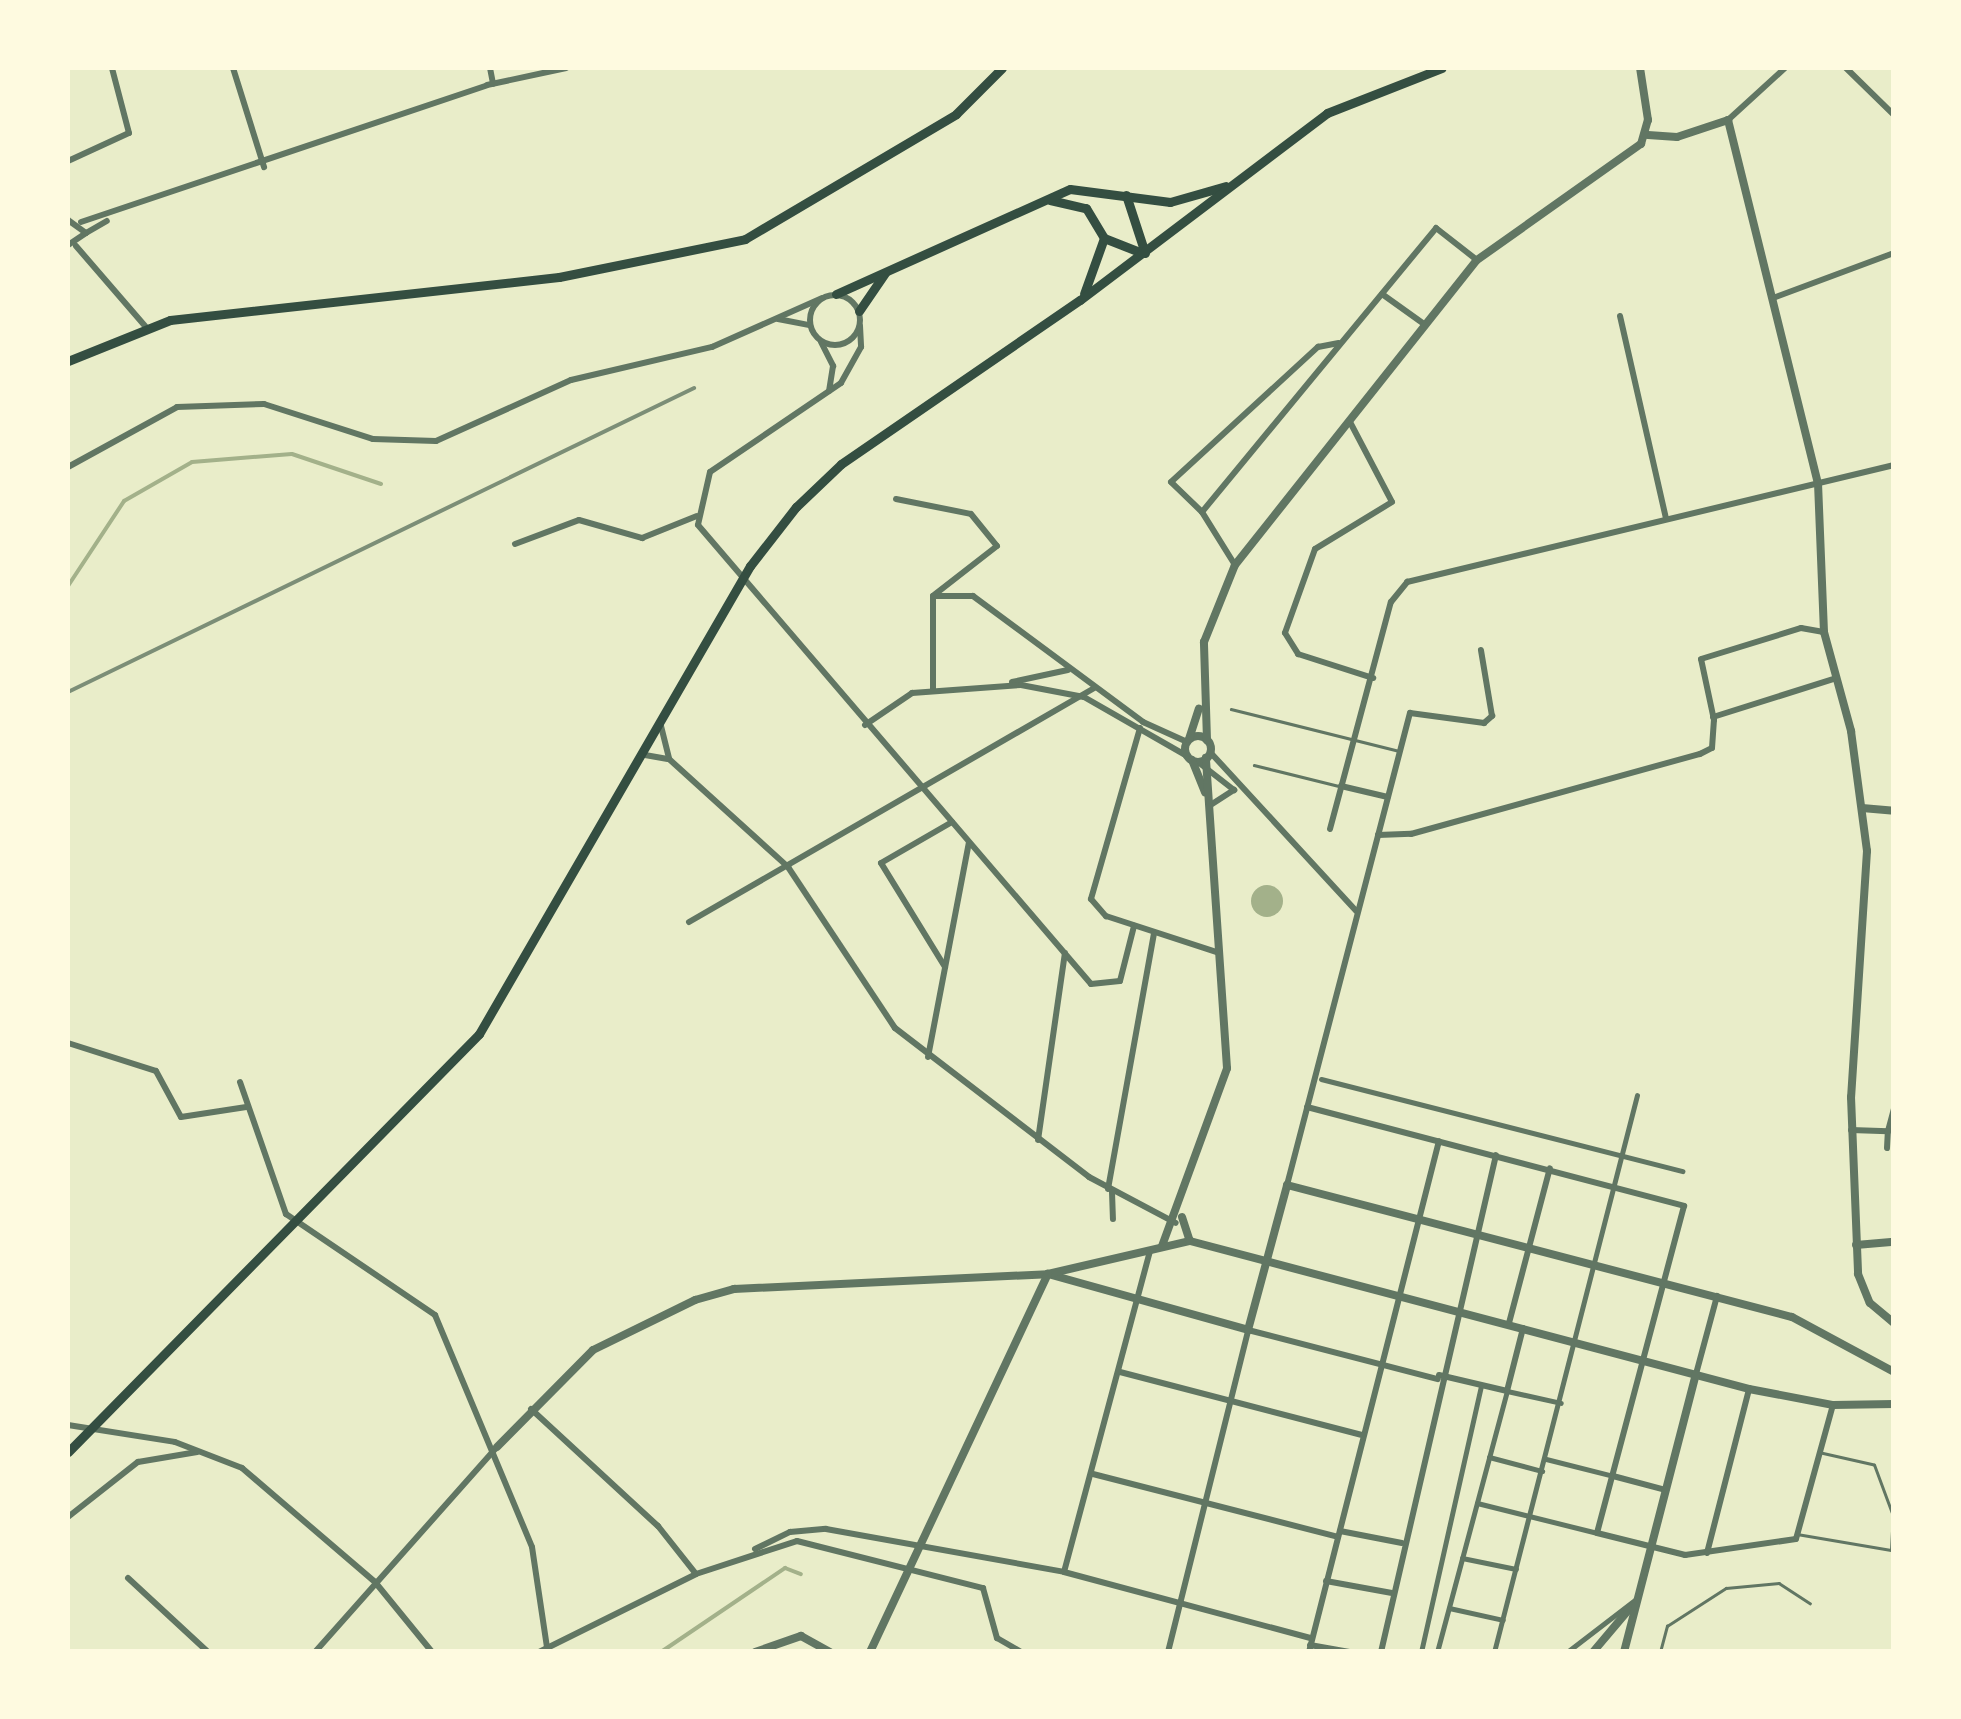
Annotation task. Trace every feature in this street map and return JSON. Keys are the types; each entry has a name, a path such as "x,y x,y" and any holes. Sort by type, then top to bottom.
{"main road":[{"path":"68,361 145,326 560,278 745,238 930,131 1002,68"},
{"path":"68,1452 479,1034 645,755 750,566 841,464 1080,300 1350,99 1442,68"},
{"path":"836,294 1042,200 1092,188 1170,202 1232,184"},
{"path":"1126,196 1145,253"},
{"path":"1042,200 1086,208 1104,238 1145,253"},
{"path":"1080,300 1104,238"},
{"path":"859,311 869,287 895,266"}],"street":[{"path":"68,161 129,134 112,68"},
{"path":"233,68 264,167"},
{"path":"490,68 493,84"},
{"path":"98,264 72,245 112,218 493,84 566,68"},
{"path":"1640,68 1648,134"},
{"path":"1162,1246 1182,1212 1225,1083 1208,802 1200,760 1207,740 1201,700 1204,642 1235,565 1477,260 1648,134 1677,137 1728,120 1785,68"},
{"path":"1846,68 1894,114"},
{"path":"1728,120 1818,483 1824,632 1862,808 1867,904 1852,1130 1856,1245 1862,1290 1894,1323"},
{"path":"72,220 112,218"},
{"path":"72,220 86,235 98,264 145,326"},
{"path":"1202,512 1436,228 1477,260"},
{"path":"1773,298 1894,253"},
{"path":"68,467 177,407 264,404 373,440 436,441 571,380 696,352 822,298 836,294 859,311 852,369 828,392 710,472 696,516 657,536 579,520 515,544"},
{"path":"1382,294 1424,324"},
{"path":"811,326 822,298"},
{"path":"1620,316 1666,518"},
{"path":"772,319 811,326 833,366 828,392"},
{"path":"820,340 844,344 860,326"},
{"path":"1235,565 1202,512 1171,482 1318,348 1342,343"},
{"path":"1350,422 1392,502 1315,549 1285,633 1298,654 1373,678"},
{"path":"1330,829 1391,602 1407,582 1894,465"},
{"path":"896,498 971,514 997,546 933,596"},
{"path":"696,516 865,725 1091,984 1109,988 1123,976 1134,926"},
{"path":"933,596 974,596 1094,688 1188,741 1200,760 1237,791"},
{"path":"932,690 933,596"},
{"path":"1378,835 1411,834 1700,754 1712,748 1713,717 1702,659 1788,631 1824,632"},
{"path":"1168,1652 1202,1502 1410,713 1484,723 1492,716 1481,650"},
{"path":"865,725 932,690 1001,685 1069,670"},
{"path":"1713,717 1836,678"},
{"path":"1001,685 1084,696 1200,760 1237,791 1356,912"},
{"path":"689,922 934,785 1094,688"},
{"path":"1188,741 1201,700"},
{"path":"661,726 669,759"},
{"path":"1140,728 1090,893 1101,914 1219,953"},
{"path":"1188,741 1207,740"},
{"path":"645,755 669,759 788,866 895,1028 928,1057 1110,1191 1176,1223"},
{"path":"1200,760 1208,802"},
{"path":"1340,786 1388,798"},
{"path":"1208,802 1237,791"},
{"path":"1862,808 1894,811"},
{"path":"945,967 881,862 952,822"},
{"path":"928,1057 969,842"},
{"path":"1113,1219 1110,1191 1154,933"},
{"path":"1038,1140 1065,953"},
{"path":"68,1044 156,1071 181,1117 246,1107"},
{"path":"1322,1079 1682,1171"},
{"path":"240,1082 286,1214 434,1315 497,1447 538,1564 543,1649 696,1574 806,1530 893,1541 1064,1572 1180,1602 1310,1645 1348,1652"},
{"path":"1494,1652 1578,1342 1637,1095"},
{"path":"1307,1107 1684,1206 1598,1533"},
{"path":"1888,1148 1894,1109"},
{"path":"1852,1130 1888,1130"},
{"path":"1310,1645 1439,1140"},
{"path":"1381,1652 1454,1308 1496,1155"},
{"path":"1509,1323 1550,1168"},
{"path":"1286,1185 1718,1296 1818,1327 1894,1372"},
{"path":"1182,1212 1190,1241"},
{"path":"315,1652 530,1409 608,1341 734,1289 1048,1274 1190,1241 1268,1257 1749,1389 1833,1405 1891,1403"},
{"path":"1856,1245 1894,1242"},
{"path":"1064,1572 1150,1250"},
{"path":"1048,1274 1137,1302 1379,1364 1561,1403"},
{"path":"870,1652 1048,1274"},
{"path":"1601,1644 1622,1652 1718,1296"},
{"path":"1438,1652 1523,1327"},
{"path":"1120,1372 1361,1435"},
{"path":"1421,1652 1481,1386"},
{"path":"1707,1553 1749,1389"},
{"path":"1477,1503 1650,1545 1707,1553 1797,1537 1833,1405"},
{"path":"530,1409 658,1526 696,1574"},
{"path":"68,1425 203,1452 242,1468 375,1582 432,1652"},
{"path":"68,1518 138,1462 203,1452"},
{"path":"1489,1456 1542,1471"},
{"path":"1546,1458 1666,1490"},
{"path":"1093,1474 1338,1534 1402,1544"},
{"path":"756,1549 797,1542 909,1565 987,1591 997,1638 1021,1652"},
{"path":"1462,1558 1516,1570"},
{"path":"128,1578 208,1652"},
{"path":"1326,1581 1392,1593"},
{"path":"1593,1652 1636,1599"},
{"path":"1567,1652 1636,1599"},
{"path":"1449,1608 1502,1620"},
{"path":"755,1652 801,1636 830,1652"}],"lane":[{"path":"1231,709 1401,751"},
{"path":"1254,765 1340,786"},
{"path":"1797,1537 1891,1550 1893,1516 1874,1465 1820,1453"},
{"path":"1660,1652 1667,1626 1726,1588 1779,1584 1810,1603"}],"shaded area":[{"path":"1267,885 1278,890 1283,901 1278,912 1267,917 1256,912 1251,901 1256,890"}],"waterway":[{"path":"68,586 124,501 192,462 292,454 381,484"},
{"path":"661,1652 785,1568 801,1574"}],"railway":[{"path":"68,692 694,388"}]}
